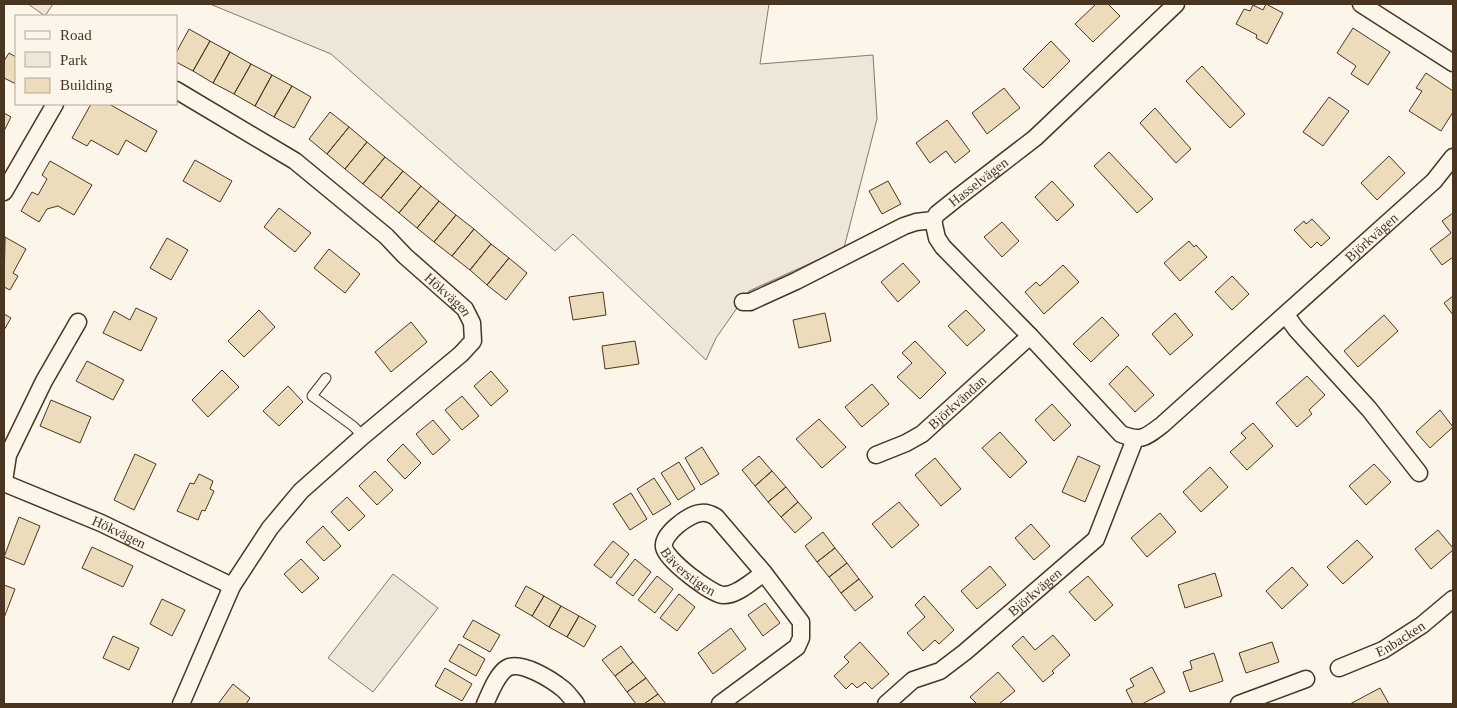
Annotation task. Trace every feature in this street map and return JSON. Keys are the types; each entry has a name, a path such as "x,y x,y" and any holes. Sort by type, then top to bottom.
{"street":[{"name":"Hasselvägen","path":"933,220 937,214 1035,138 1176,4"},
{"path":"1361,4 1453,63"},
{"name":"Hökvägen","path":"178,91 295,161 386,236 404,256 465,309 472,323 473,341 461,354 301,491 270,528 232,586 181,704"},
{"path":"4,192 53,105"},
{"name":"Björkvägen","path":"886,704 913,680 940,671 965,652 1096,539 1135,439 1145,438 1162,425 1434,181 1453,157"},
{"path":"743,302 750,302 796,281 904,226 933,220 937,238 943,247 1030,336 1121,434 1135,439"},
{"path":"1286,315 1296,329 1368,409 1419,473"},
{"name":"Hökvägen","path":"78,322 44,381 8,455 4,482 101,523 232,586"},
{"name":"Björkvändan","path":"876,455 906,443 922,434 1030,336"},
{"name":"Bäverstigen","path":"720,704 797,647 801,638 800,622 764,573 721,521 708,512 694,514 680,524 666,539 664,545 668,556 682,570 711,590 722,595 733,594 764,573"},
{"name":"Enbacken","path":"1339,668 1383,650 1422,625 1453,599"},
{"path":"485,704 505,669 520,665 565,691 575,704"},
{"path":"1239,704 1306,679"},
{"path":"1255,698 1268,698 1281,704"}],"lane":[{"path":"326,378 312,396 354,426 363,436"}],"green space":[{"path":"28,4 53,4 46,15"},
{"path":"210,4 769,4 760,64 873,55 877,119 844,248 749,291 716,338 706,360 573,234 555,251 331,54"},
{"path":"393,574 438,608 373,692 328,658"}],"building":[{"path":"1096,4 1108,4 1120,16 1093,42 1075,24"},
{"path":"1266,4 1283,13 1267,44 1256,38 1257,35 1236,24 1244,9 1250,11 1253,5 1263,10"},
{"path":"1353,28 1390,52 1368,85 1351,74 1356,66 1337,53"},
{"path":"189,29 210,41 193,71 178,63 178,49"},
{"path":"210,41 230,52 213,83 193,71"},
{"path":"1051,41 1070,61 1043,88 1023,69"},
{"path":"230,52 251,64 234,94 213,83"},
{"path":"9,53 15,56 15,84 4,78 4,61"},
{"path":"251,64 272,75 255,106 234,94"},
{"path":"1202,66 1245,114 1230,128 1186,81"},
{"path":"1426,73 1453,91 1453,112 1441,131 1409,111 1422,91 1416,88"},
{"path":"272,75 292,86 274,117 255,106"},
{"path":"292,86 311,97 294,128 274,117"},
{"path":"1004,88 1020,108 987,134 972,113"},
{"path":"1329,97 1349,111 1323,146 1303,132"},
{"path":"90,105 111,105 157,131 146,152 126,140 118,155 91,140 87,146 72,138"},
{"path":"1155,108 1191,149 1176,163 1140,123"},
{"path":"330,112 349,127 327,154 309,139"},
{"path":"4,113 11,117 4,131"},
{"path":"947,120 970,151 955,163 946,151 930,163 916,143"},
{"path":"349,127 367,142 345,169 327,154"},
{"path":"367,142 385,157 363,184 345,169"},
{"path":"1109,152 1153,199 1137,213 1094,166"},
{"path":"1389,156 1405,173 1377,200 1361,183"},
{"path":"385,157 403,171 381,198 363,184"},
{"path":"195,160 232,181 220,202 183,181"},
{"path":"50,161 92,185 74,215 58,206 47,209 39,222 21,211 32,192 38,195 47,179 42,175"},
{"path":"403,171 421,186 399,213 381,198"},
{"path":"888,181 901,204 882,214 869,191"},
{"path":"1052,181 1074,205 1057,221 1035,197"},
{"path":"421,186 439,201 417,228 399,213"},
{"path":"439,201 456,215 434,242 417,228"},
{"path":"279,208 311,233 295,252 264,227"},
{"path":"1453,213 1453,257 1442,265 1430,249 1451,233 1442,221"},
{"path":"456,215 474,229 452,256 434,242"},
{"path":"1312,219 1330,238 1321,246 1317,242 1311,248 1294,230 1304,221 1306,224"},
{"path":"1002,222 1019,241 1002,257 984,237"},
{"path":"474,229 491,244 470,270 452,256"},
{"path":"5,237 26,249 13,273 18,276 10,290 4,287"},
{"path":"167,238 188,250 171,280 150,268"},
{"path":"1189,241 1194,247 1196,245 1207,257 1180,281 1164,263"},
{"path":"491,244 509,258 487,285 470,270"},
{"path":"329,249 360,274 345,293 314,268"},
{"path":"509,258 527,273 506,300 487,285"},
{"path":"903,263 920,282 898,302 881,282"},
{"path":"1063,265 1079,282 1044,314 1025,292 1036,282 1040,286"},
{"path":"1232,276 1249,294 1232,310 1215,292"},
{"path":"603,292 606,315 573,320 569,297"},
{"path":"1453,296 1453,315 1444,303"},
{"path":"136,308 157,318 141,351 103,333 114,311 130,320"},
{"path":"259,310 275,327 244,357 228,341"},
{"path":"966,310 985,330 967,346 948,326"},
{"path":"825,313 831,341 799,348 793,320"},
{"path":"1175,313 1193,335 1170,355 1152,334"},
{"path":"4,314 11,318 4,330"},
{"path":"1384,315 1398,331 1358,367 1344,351"},
{"path":"1102,317 1119,335 1091,362 1073,344"},
{"path":"411,322 427,342 391,372 375,352"},
{"path":"635,341 639,364 605,369 602,346"},
{"path":"915,341 946,373 920,399 897,377 912,363 902,353"},
{"path":"87,361 124,380 113,400 76,381"},
{"path":"1127,366 1154,395 1135,412 1109,384"},
{"path":"222,370 239,387 208,417 192,400"},
{"path":"491,371 508,391 491,406 474,386"},
{"path":"1307,376 1325,395 1309,410 1312,414 1297,427 1276,403"},
{"path":"872,384 889,404 862,427 845,407"},
{"path":"288,386 303,402 279,426 263,411"},
{"path":"462,396 479,416 462,430 445,410"},
{"path":"51,400 91,417 80,443 40,426"},
{"path":"1052,404 1071,425 1054,441 1035,420"},
{"path":"1440,410 1453,427 1430,448 1416,432"},
{"path":"819,419 846,447 822,468 796,439"},
{"path":"433,420 450,440 433,455 416,434"},
{"path":"1253,423 1273,446 1247,470 1230,452 1246,438 1241,433"},
{"path":"1000,432 1027,462 1010,478 982,448"},
{"path":"403,444 421,463 405,479 387,460"},
{"path":"702,447 719,474 701,485 685,458"},
{"path":"135,454 156,464 134,510 114,500"},
{"path":"759,456 772,471 755,486 742,470"},
{"path":"1078,456 1100,466 1085,502 1062,492"},
{"path":"935,458 961,489 941,506 915,475"},
{"path":"679,462 695,489 678,500 661,473"},
{"path":"1374,464 1391,482 1366,505 1349,486"},
{"path":"1210,467 1228,487 1201,512 1183,492"},
{"path":"375,471 393,490 377,505 359,486"},
{"path":"772,471 786,487 768,502 755,486"},
{"path":"199,474 213,481 210,489 214,491 205,511 202,510 198,520 177,511 190,483 194,484"},
{"path":"654,478 671,504 653,515 637,489"},
{"path":"786,487 798,502 781,517 768,502"},
{"path":"631,493 647,519 630,530 613,504"},
{"path":"347,497 365,516 349,531 331,512"},
{"path":"798,502 812,518 795,533 781,517"},
{"path":"899,502 919,525 892,548 872,524"},
{"path":"1160,513 1176,532 1147,557 1131,538"},
{"path":"19,517 40,526 24,565 4,557"},
{"path":"1031,524 1050,546 1034,560 1015,538"},
{"path":"323,526 341,546 324,561 306,542"},
{"path":"1438,530 1453,550 1431,569 1415,549"},
{"path":"823,532 835,548 817,562 805,546"},
{"path":"1357,540 1373,557 1343,584 1327,567"},
{"path":"613,541 629,554 611,578 594,565"},
{"path":"92,547 133,566 123,587 82,568"},
{"path":"835,548 847,563 829,577 817,562"},
{"path":"301,559 319,578 302,593 284,574"},
{"path":"635,559 651,572 633,596 616,583"},
{"path":"847,563 859,579 841,593 829,577"},
{"path":"990,566 1006,585 977,609 961,591"},
{"path":"1292,567 1308,585 1282,609 1266,591"},
{"path":"1215,573 1222,596 1185,608 1178,585"},
{"path":"657,576 673,589 655,613 638,600"},
{"path":"1088,576 1113,605 1095,621 1069,592"},
{"path":"859,579 873,597 855,611 841,593"},
{"path":"4,585 15,589 4,618"},
{"path":"526,586 544,596 532,616 515,606"},
{"path":"679,594 695,607 677,631 660,618"},
{"path":"544,596 561,606 549,627 532,616"},
{"path":"924,596 954,630 939,644 935,640 923,651 907,633 925,617 915,605"},
{"path":"162,599 185,610 172,636 150,624"},
{"path":"765,603 780,623 763,636 748,615"},
{"path":"561,606 579,616 567,637 549,627"},
{"path":"579,616 596,626 584,647 567,637"},
{"path":"473,620 500,635 490,652 463,637"},
{"path":"731,628 746,649 713,674 698,653"},
{"path":"1053,635 1070,655 1043,682 1012,646 1023,636 1035,650"},
{"path":"113,636 139,648 129,670 103,658"},
{"path":"860,642 889,674 872,689 865,682 857,688 852,683 846,689 834,676 849,662 844,657"},
{"path":"1272,642 1279,662 1246,673 1239,653"},
{"path":"459,644 485,659 476,676 449,661"},
{"path":"621,646 633,662 615,676 602,660"},
{"path":"1214,653 1223,681 1190,692 1183,672 1192,669 1190,661"},
{"path":"633,662 646,678 627,692 615,676"},
{"path":"1152,667 1165,692 1142,704 1133,704 1126,690 1134,686 1130,679"},
{"path":"445,668 472,684 462,701 435,686"},
{"path":"998,672 1015,691 999,704 977,704 970,697"},
{"path":"646,678 658,694 644,704 636,704 627,692"},
{"path":"233,684 250,698 246,704 218,704"},
{"path":"1380,688 1389,704 1350,704"},
{"path":"658,694 666,704 644,704"}]}
